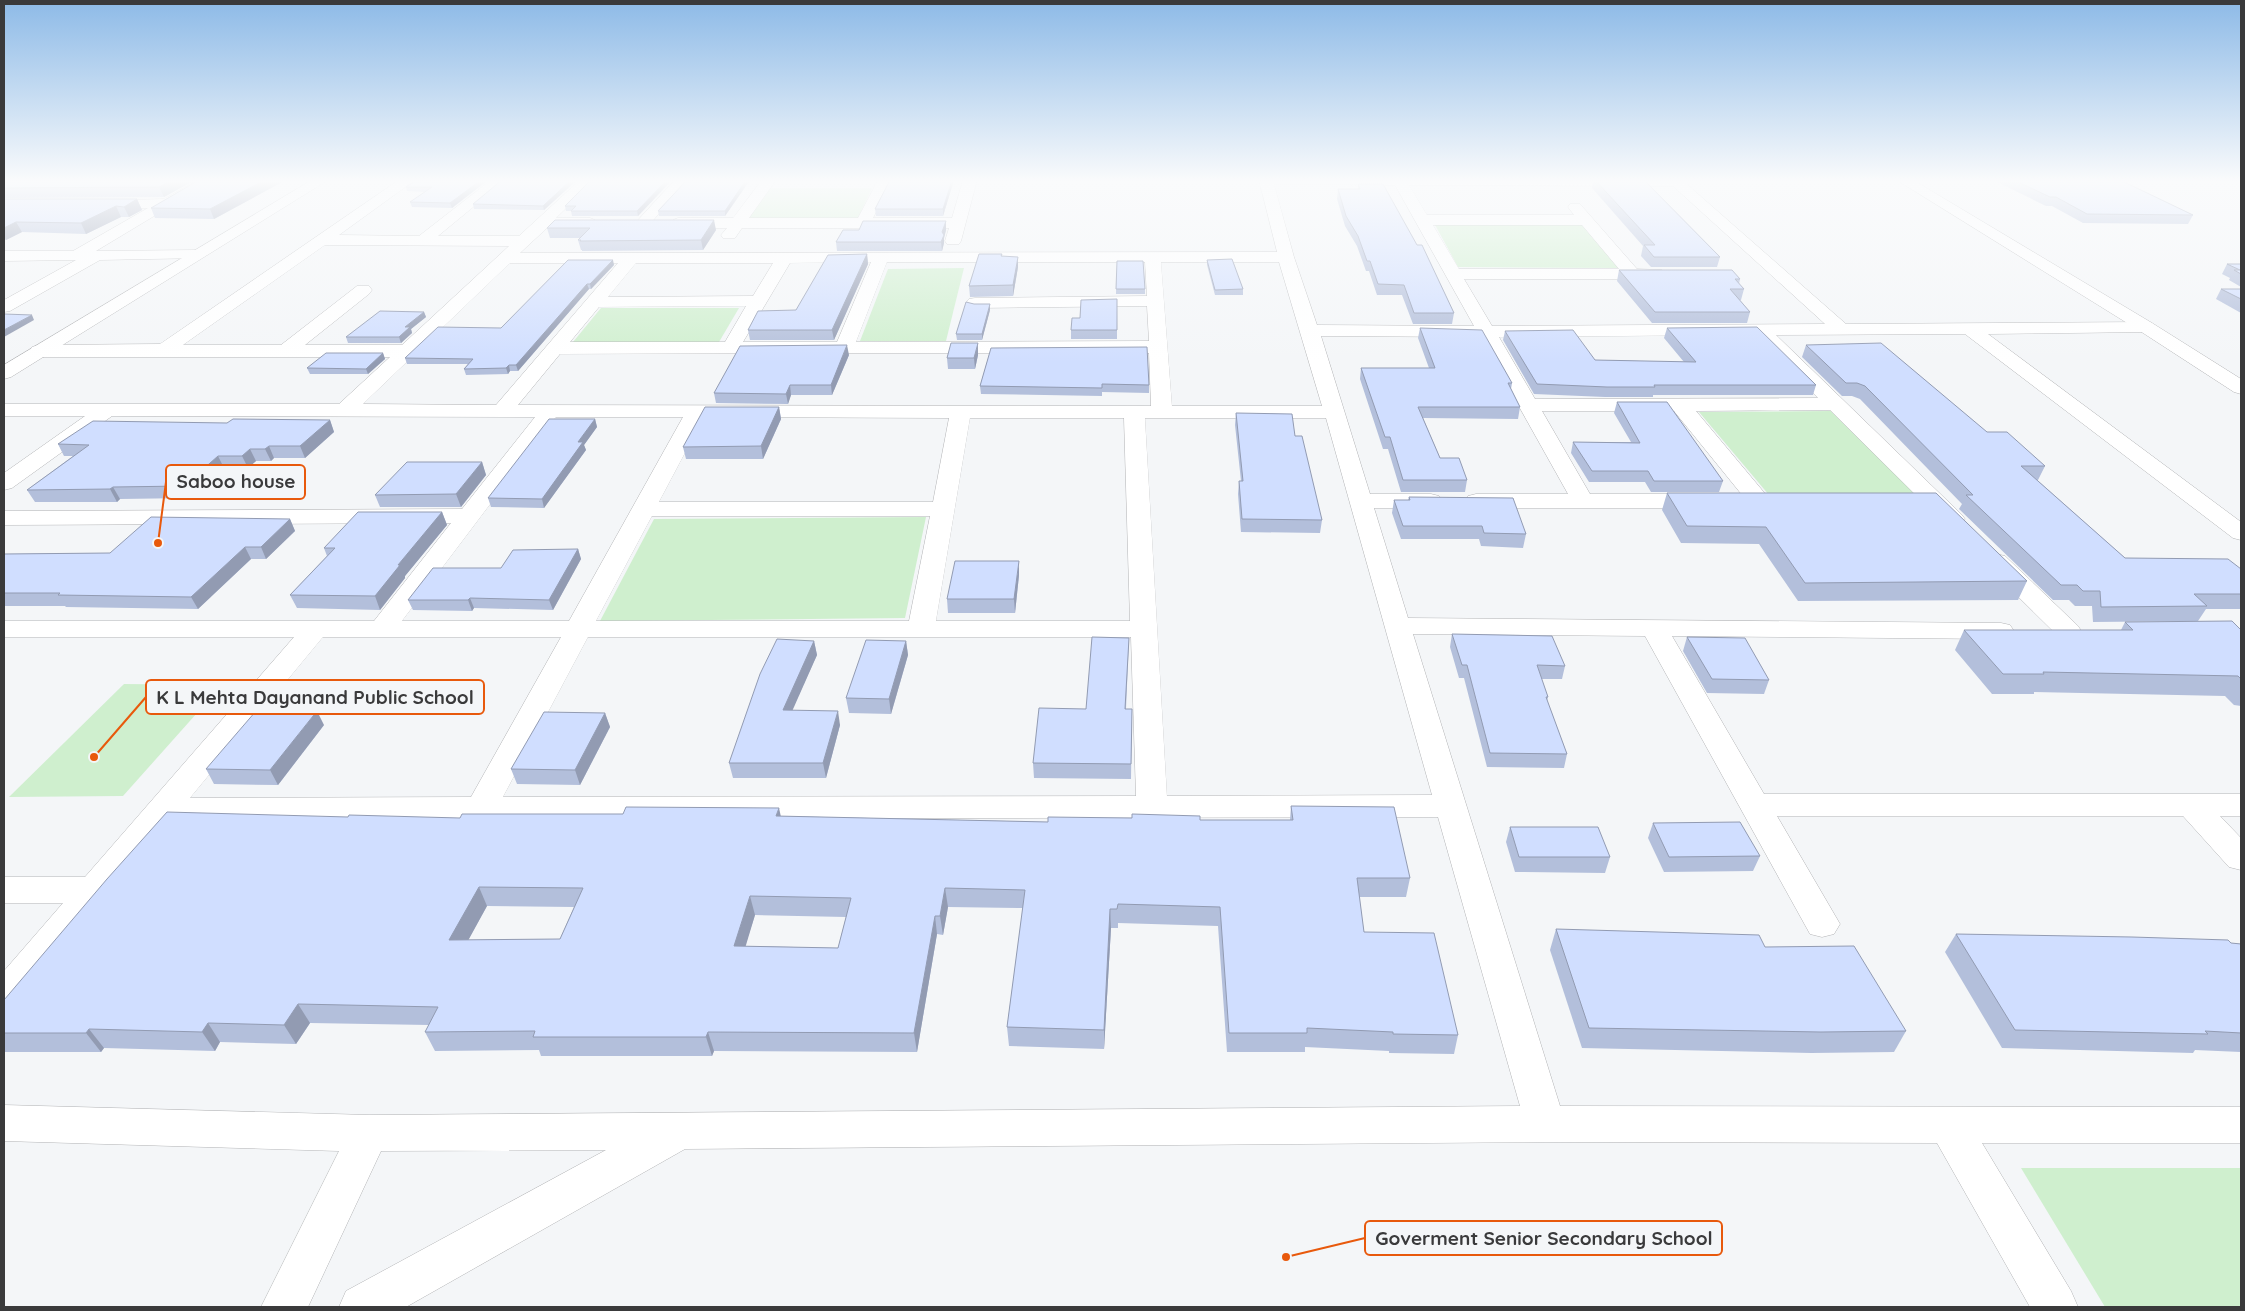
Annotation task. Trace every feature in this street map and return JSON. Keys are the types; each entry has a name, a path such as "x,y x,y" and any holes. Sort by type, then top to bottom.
{"street":[{"path":"76,256 101,241"},
{"path":"4,373 217,241"},
{"path":"170,350 166,348 318,241"},
{"path":"345,410 523,241"},
{"path":"712,258 724,241"},
{"path":"948,257 953,241"},
{"path":"1282,241 1310,330 1545,1124"},
{"path":"1434,241 1583,501"},
{"path":"1605,241 1632,274"},
{"path":"1742,241 1841,329"},
{"path":"2005,241 2146,326 2241,388"},
{"path":"4,256 194,255"},
{"path":"6,305 96,256"},
{"path":"844,348 881,257"},
{"path":"1153,257 1162,412"},
{"path":"505,258 1286,257"},
{"path":"502,411 631,258"},
{"path":"731,348 784,258"},
{"path":"1452,274 1670,274"},
{"path":"286,351 363,290"},
{"path":"594,302 759,301"},
{"path":"975,303 1156,301"},
{"path":"1310,330 1485,332 2146,326"},
{"path":"1969,328 2241,533"},
{"path":"1760,330 2069,632"},
{"path":"555,348 1159,348"},
{"path":"39,351 408,351"},
{"path":"1360,501 1768,501 1680,404"},
{"path":"1528,405 1836,404"},
{"path":"4,410 1334,412"},
{"path":"4,483 107,410"},
{"path":"382,629 550,410"},
{"path":"481,808 697,411"},
{"path":"921,629 961,411"},
{"path":"1134,412 1152,806"},
{"path":"1905,501 1935,501"},
{"path":"644,509 943,509"},
{"path":"4,518 469,516"},
{"path":"1398,626 2097,632"},
{"path":"1654,628 1822,924"},
{"path":"4,629 1144,629"},
{"path":"4,996 315,629"},
{"path":"1754,805 2241,805"},
{"path":"2190,805 2241,858"},
{"path":"163,809 1451,806"},
{"path":"4,890 94,890"},
{"path":"4,1123 369,1133 1545,1124 2241,1125"},
{"path":"1950,1125 2055,1307"},
{"path":"362,1307 677,1132"},
{"path":"284,1307 369,1133"}],"green space":[{"path":"1444,241 1597,241 1619,268 1458,267"},
{"path":"964,268 946,341 860,341 888,269"},
{"path":"601,308 739,308 719,342 573,342"},
{"path":"1832,411 1917,494 1769,495 1699,412"},
{"path":"926,517 905,618 600,621 654,519"},
{"path":"124,684 222,685 123,796 9,797"},
{"path":"2021,1168 2241,1168 2241,1307 2105,1307"}],"building":[{"path":"836,241 941,241 941,242"},
{"path":"1360,241 1415,241 1417,245 1422,245 1454,313 1414,313 1404,285 1378,284 1370,261 1367,261"},
{"path":"1651,241 1704,241 1720,257 1654,257 1644,245 1655,245"},
{"path":"867,254 832,330 748,330 758,311 796,310 828,255"},
{"path":"979,254 1002,254 1001,256 1018,257 1013,285 969,286"},
{"path":"1232,259 1243,289 1215,290 1207,260"},
{"path":"568,260 613,260 590,284 587,284 516,365 509,365 506,368 464,369 473,359 405,358 438,327 501,328"},
{"path":"1117,261 1143,261 1145,289 1116,289"},
{"path":"2227,264 2241,264 2241,274 2234,270 2240,270"},
{"path":"1619,270 1732,270 1740,279 1735,279 1744,289 1730,289 1750,312 1655,312"},
{"path":"2221,289 2241,289 2241,299"},
{"path":"1117,299 1117,330 1071,330 1072,318 1080,318 1081,300"},
{"path":"966,302 990,304 982,334 956,334"},
{"path":"380,311 424,312 405,327 410,327 399,337 346,337"},
{"path":"4,314 32,315 4,330"},
{"path":"1757,327 1816,385 1654,385 1655,387 1607,387 1537,384 1505,331 1573,330 1595,360 1696,362 1667,328"},
{"path":"1420,328 1482,330 1512,383 1508,383 1520,407 1418,407 1440,458 1459,458 1467,480 1403,480 1390,437 1385,437 1361,368 1435,368"},
{"path":"951,343 978,343 974,358 947,358"},
{"path":"1881,343 1987,432 2007,432 2045,466 2021,466 2125,558 2228,559 2241,569 2241,594 2194,594 2207,606 2101,607 2100,591 2083,591 2077,585 2061,585 1966,495 1973,495 1865,386 1857,383 1846,383 1806,345"},
{"path":"847,345 831,385 790,385 786,394 714,393 740,346"},
{"path":"1147,347 1149,385 1102,384 1102,388 980,386 991,348"},
{"path":"326,353 383,353 366,369 307,368"},
{"path":"1617,402 1667,402 1723,481 1654,481 1648,471 1592,471 1573,442 1640,443"},
{"path":"705,407 779,407 761,446 683,447"},
{"path":"1236,413 1292,414 1295,436 1302,436 1322,520 1242,519 1239,481 1243,481"},
{"path":"233,419 330,420 300,446 269,446 265,449 250,449 242,456 218,456 184,486 27,490 89,445 58,444 93,421 227,423"},
{"path":"549,419 595,419 578,442 583,442 542,499 488,498"},
{"path":"407,462 482,462 456,494 375,495"},
{"path":"1667,493 1936,493 2027,581 1805,583 1766,527 1687,526"},
{"path":"1409,497 1513,498 1526,534 1484,533 1482,526 1403,526 1394,500 1410,500"},
{"path":"358,512 442,512 375,596 290,595 335,548 324,548"},
{"path":"151,517 290,519 261,547 245,547 191,597 4,593 4,554 110,553"},
{"path":"578,549 549,600 470,598 468,600 408,600 433,568 501,568 513,550"},
{"path":"955,561 1019,561 1014,599 947,599"},
{"path":"2232,621 2241,630 2241,679 2238,676 2043,672 2044,674 2003,674 1964,630 2133,630 2125,622"},
{"path":"1452,634 1552,636 1565,666 1537,665 1548,697 1546,697 1567,754 1490,753 1467,665 1462,665"},
{"path":"1092,637 1129,638 1125,709 1132,709 1131,764 1033,763 1039,708 1086,709"},
{"path":"1687,637 1745,638 1769,680 1712,679"},
{"path":"777,639 814,641 783,710 838,711 823,763 729,763 760,674"},
{"path":"866,640 906,641 889,699 846,698"},
{"path":"256,711 317,711 270,770 206,769"},
{"path":"544,712 605,713 575,770 511,769"},
{"path":"1291,806 1394,807 1410,878 1357,878 1364,932 1434,933 1458,1035 1393,1034 1393,1032 1307,1028 1307,1033 1229,1033 1220,907 1118,904 1117,909 1110,909 1104,1030 1007,1027 1025,890 945,888 940,916 935,916 914,1033 708,1032 706,1037 533,1037 535,1031 425,1032 438,1007 298,1004 284,1025 208,1023 202,1032 89,1029 86,1033 4,1033 4,1000 167,812 460,818 462,814 623,814 626,807 779,808 776,816 1048,822 1048,817 1132,818 1132,814 1200,816 1200,820 1293,820","holes":["479,887 583,888 560,939 449,940","750,896 851,898 838,948 734,946"]},
{"path":"1740,822 1760,856 1669,857 1653,823"},
{"path":"1510,827 1598,827 1610,857 1519,857"},
{"path":"1556,929 1759,935 1765,947 1854,946 1906,1031 1821,1032 1589,1028"},
{"path":"1956,934 2228,940 2231,943 2241,944 2241,1033 2205,1031 2208,1034 2015,1030"}],"place":[{"name":"Saboo house","path":"158,543"},
{"name":"K L Mehta Dayanand Public School","path":"94,757"},
{"name":"Goverment Senior Secondary School","path":"1286,1257"}]}
